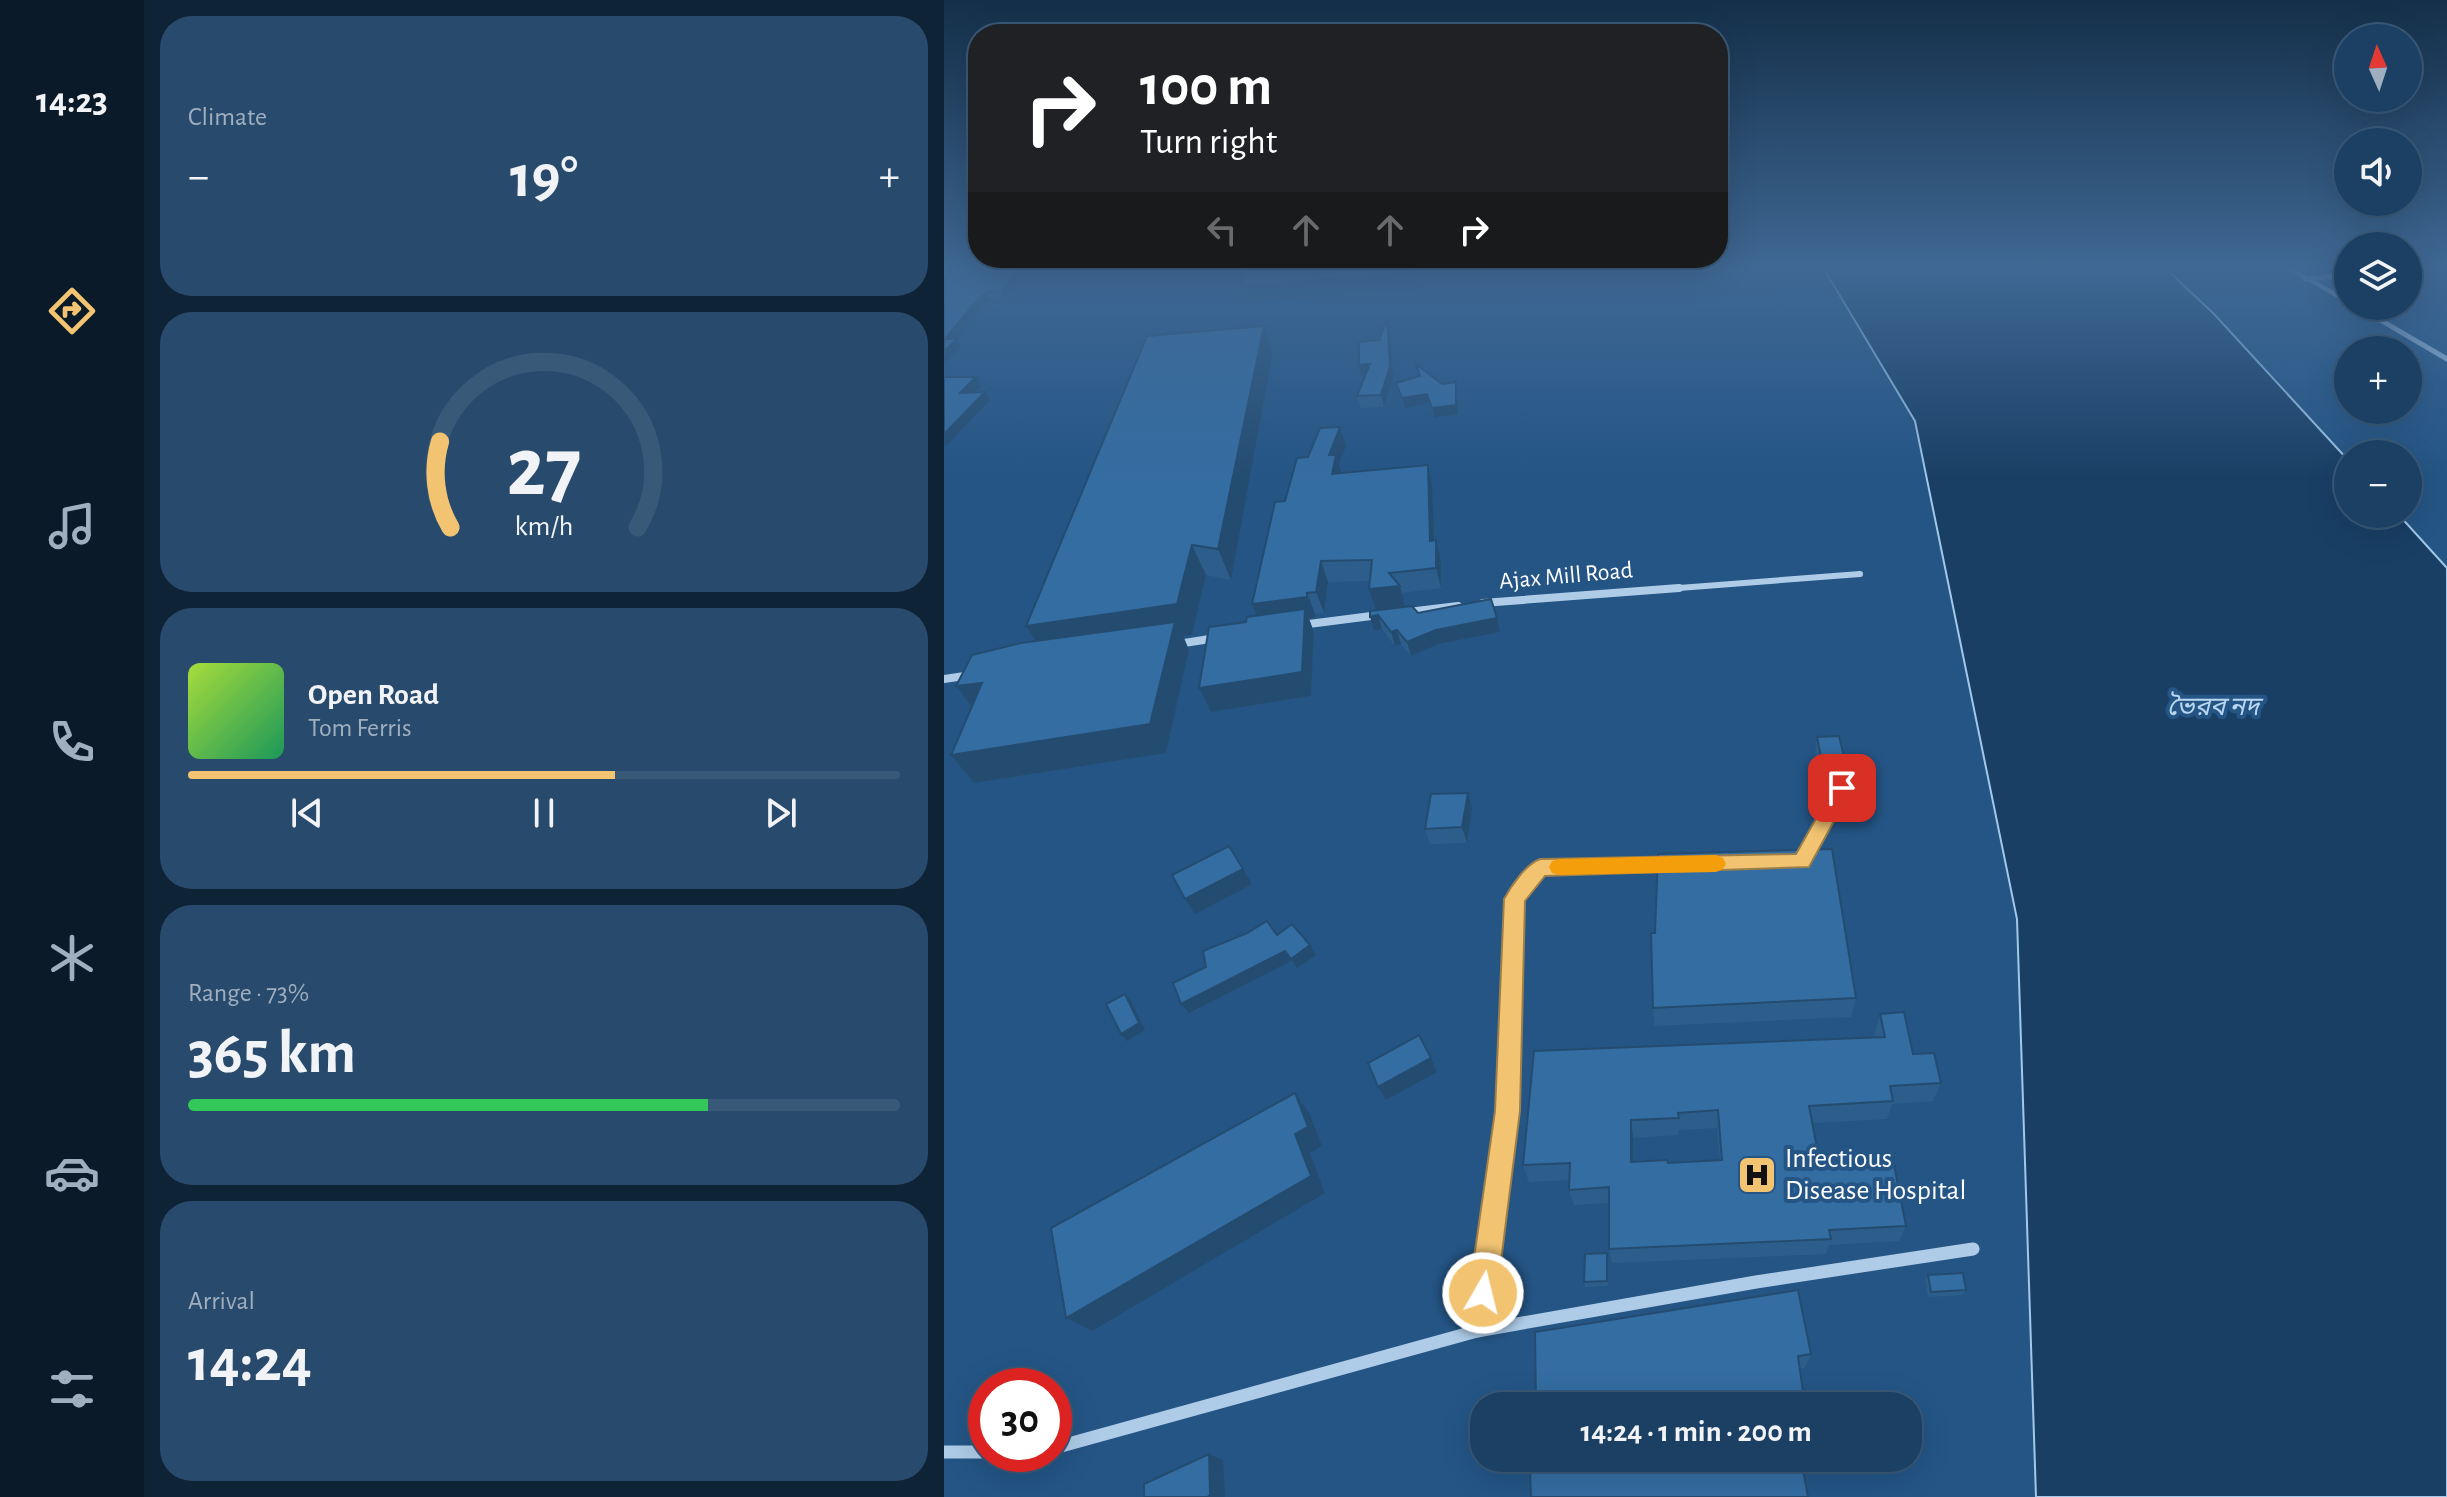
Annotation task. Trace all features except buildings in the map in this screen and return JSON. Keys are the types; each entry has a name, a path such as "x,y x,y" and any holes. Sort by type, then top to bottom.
{"street":[{"path":"2414,339 2445,356"},
{"name":"Ajax Mill Road","path":"1479,604 1860,574"},
{"path":"1402,613 1464,606"},
{"path":"1294,626 1387,614"},
{"path":"1168,646 1231,636"},
{"path":"944,679 984,673"},
{"path":"1787,862 1802,862 1842,788"},
{"path":"1477,1331 1508,1111 1515,899 1540,868 1679,864"},
{"path":"1072,1443 1477,1331 1756,1282 1973,1249"},
{"path":"944,1452 968,1452"}],"water":[{"name":"ভৈরব নদ","path":"1866,339 2237,339 2334,445 2334,528 2411,528 2447,568 2447,1497 2036,1497 2017,919 1915,421"}],"slow traffic":[{"path":"1559,867 1716,864"}],"place":[{"name":"Infectious Disease Hospital","path":"1757,1175"}],"route":[{"path":"1483,1293 1508,1111 1515,899 1540,868 1802,862 1842,788"}]}
